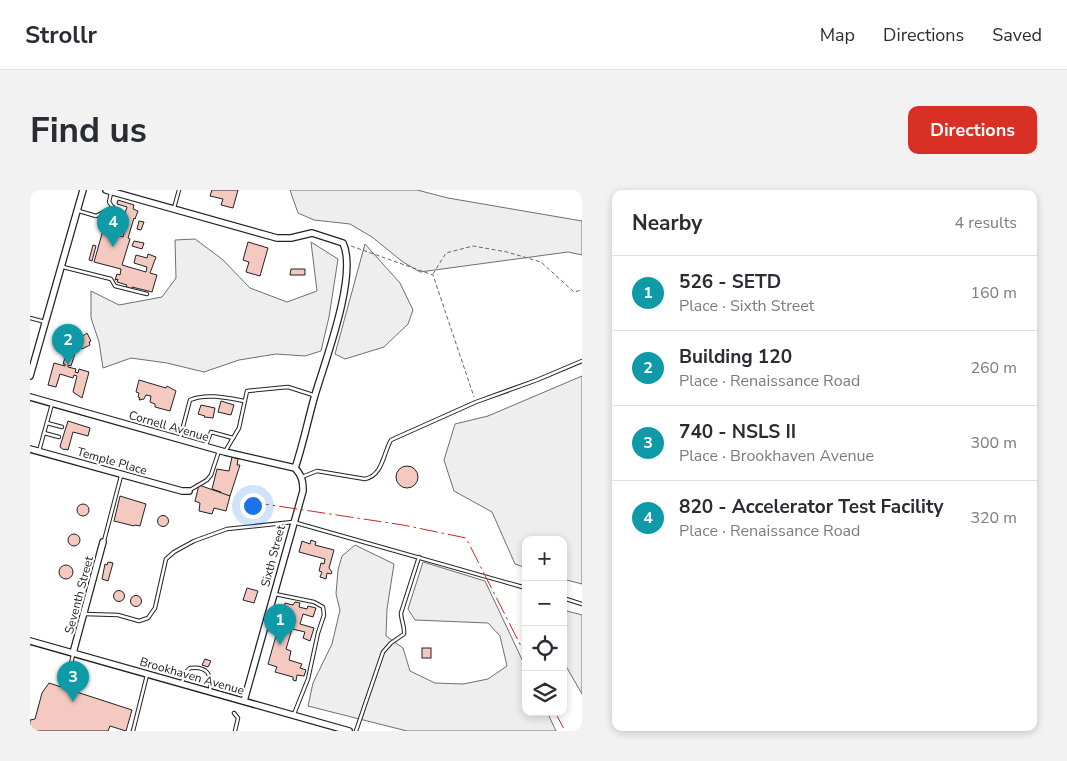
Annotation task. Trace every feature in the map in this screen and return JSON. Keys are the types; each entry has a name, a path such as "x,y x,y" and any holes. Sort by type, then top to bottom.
{"street":[{"path":"30,376 83,190"},
{"path":"108,191 277,238 291,238 312,233 344,244 346,262 345,285 295,468 301,476"},
{"name":"Cornell Avenue","path":"30,397 222,451 295,468"},
{"name":"Temple Place","path":"30,449 182,492 189,491"},
{"name":"Sixth Street","path":"244,701 302,491 303,481 301,476"},
{"name":"Seventh Street","path":"73,653 103,542"},
{"name":"Brookhaven Avenue","path":"30,641 349,731"}],"lane":[{"path":"174,209 179,190"},
{"path":"108,191 109,202 124,223"},
{"path":"77,211 96,216 112,208"},
{"path":"61,266 111,280 115,286 147,294"},
{"path":"30,318 46,322"},
{"path":"301,476 317,471 365,479 371,478 378,472 391,440 476,402 582,361"},
{"path":"189,491 212,475 222,451 233,438 238,428 246,391 282,387 315,396"},
{"path":"180,439 190,400 196,397 216,397 244,401"},
{"path":"39,451 53,403"},
{"path":"47,423 62,427"},
{"path":"206,446 211,432 233,438"},
{"path":"44,433 59,438"},
{"path":"103,542 122,474"},
{"path":"85,614 118,615 139,620 148,618 155,608 166,559 174,552 194,541 227,529 293,522 522,587"},
{"path":"356,731 383,652 390,643 404,634 401,613 419,557"},
{"path":"274,593 314,602 323,607 324,615 308,679 293,715"},
{"path":"567,599 582,604"},
{"path":"66,684 73,653"},
{"path":"181,683 190,668 201,669 211,675 210,691"},
{"path":"133,731 148,674"},
{"path":"234,714 238,718 235,731"}],"path":[{"path":"344,244 433,275"},
{"path":"476,402 433,275 446,253 473,246 507,252 541,262 574,292 582,290"}],"shaded area":[{"path":"290,190 417,190 448,198 582,221 582,255 568,252 420,272 403,262 372,237 350,224 314,220 298,213"},
{"path":"195,239 222,259 250,288 287,302 317,291 311,242 338,259 329,317 321,351 305,356 276,354 239,360 204,372 167,363 131,358 103,368 99,342 91,318 91,291 119,305 162,297 176,278 175,240"},
{"path":"365,244 400,283 413,310 408,324 384,347 345,359 335,354"},
{"path":"582,376 582,584 567,580 567,536 522,536 522,567 515,564 492,512 454,491 444,460 455,424 488,416"},
{"path":"355,545 394,564 387,609 386,636 403,648 410,671 435,683 463,684 488,679 507,666 500,636 488,623 415,620 408,609 423,562 485,581 522,660 522,716 549,716 556,731 407,731 308,706 313,683 332,644 340,610 336,594 338,570 342,556"},
{"path":"567,611 582,615 582,694 567,668"}],"building":[{"path":"212,190 238,190 233,208 221,205 223,199 210,196"},
{"path":"118,200 134,205 133,209 138,211 128,238 130,239 122,265 146,272 147,267 134,263 136,255 147,258 148,254 156,257 150,273 157,275 152,292 132,287 132,289 126,288 127,285 117,282 118,279 115,280 117,274 120,275 121,269 94,262 107,216 119,220 114,234 123,237 128,218 124,216 127,207 117,204"},
{"path":"139,221 144,222 141,230 137,229"},
{"path":"134,241 144,243 142,249 132,246"},
{"path":"248,242 268,248 260,276 246,272 249,262 243,260"},
{"path":"93,245 96,246 92,261 89,260"},
{"path":"291,269 305,269 305,275 290,275"},
{"path":"87,333 91,341 89,342 90,345 82,349 80,343 78,344 71,366 68,365 68,367 76,369 75,372 78,373 79,369 89,372 82,398 73,392 77,376 74,375 73,378 60,374 56,387 48,385 54,363 65,366 63,364 71,339 76,341"},
{"path":"139,380 166,388 167,386 176,391 170,411 155,407 155,404 150,402 151,396 146,395 144,399 139,400 139,393 136,392"},
{"path":"221,401 234,405 231,415 218,412"},
{"path":"201,405 215,408 213,418 198,414"},
{"path":"68,421 90,428 88,436 73,432 68,450 64,450 60,447"},
{"path":"232,457 238,459 237,465 240,465 230,496 212,489 217,469 229,471"},
{"path":"407,466 415,469 418,477 415,485 407,488 399,485 396,477 399,469"},
{"path":"199,485 230,496 226,511 214,508 212,514 199,511 200,503 195,501"},
{"path":"120,496 146,504 140,526 114,521"},
{"path":"83,504 89,510 83,516 77,510"},
{"path":"163,515 169,521 163,527 157,521"},
{"path":"76,534 79,535 79,545 72,546 69,545 68,538 69,535"},
{"path":"311,540 316,542 315,545 334,550 329,568 332,572 331,574 327,573 326,579 320,577 322,572 319,571 321,563 324,564 325,559 299,552 302,541 310,544"},
{"path":"108,562 113,563 108,581 102,579 105,564 107,565"},
{"path":"66,565 71,567 73,572 71,577 66,579 61,577 59,572 61,567"},
{"path":"247,588 258,591 254,603 243,600"},
{"path":"117,591 121,591 124,596 123,600 117,601 114,598 114,594"},
{"path":"134,596 138,596 141,601 140,605 134,606 131,603 131,599"},
{"path":"295,602 300,603 299,607 307,609 308,606 316,608 313,617 303,614 300,624 314,628 310,641 303,638 305,632 292,629 286,649 291,651 289,660 302,664 300,668 306,670 304,676 297,675 296,681 293,680 293,677 275,672 277,667 268,664 279,625 277,624 278,619 281,620 285,603 293,605"},
{"path":"422,648 431,648 431,658 422,658"},
{"path":"205,659 211,661 208,667 202,665"},
{"path":"49,683 132,710 126,731 110,726 108,731 30,731 30,720 35,719 42,693"}],"power":[{"path":"251,502 403,525 466,538 522,648"},
{"path":"557,716 565,731"}],"place":[{"name":"820 - Accelerator Test Facility","path":"113,247"},
{"name":"Building 120","path":"68,365"},
{"name":"526 - SETD","path":"280,645"},
{"name":"740 - NSLS II","path":"73,702"}]}
